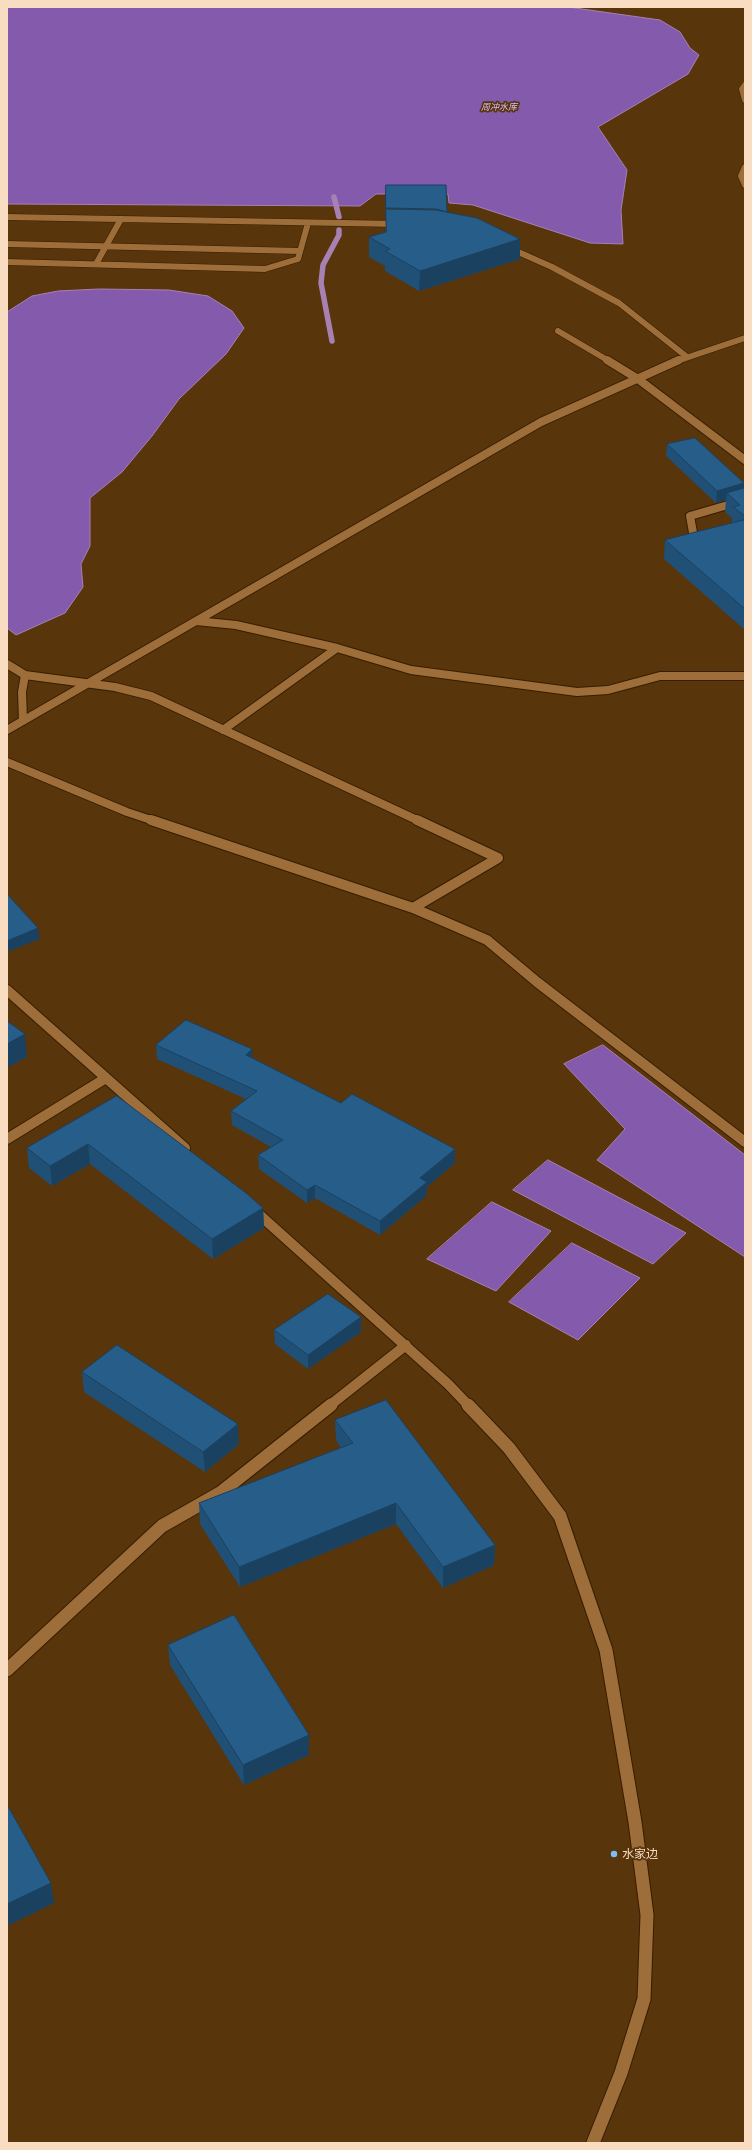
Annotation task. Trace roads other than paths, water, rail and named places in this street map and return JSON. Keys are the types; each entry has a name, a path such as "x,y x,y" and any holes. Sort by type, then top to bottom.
{"street":[{"path":"744,88 745,100"},
{"path":"745,167 742,176 745,185"},
{"path":"7,217 406,224"},
{"path":"96,264 121,219"},
{"path":"7,262 265,270 298,259 308,223"},
{"path":"499,243 552,268 619,303 687,357"},
{"path":"7,244 300,251"},
{"path":"558,331 638,379 745,460"},
{"path":"7,730 541,422 687,357 745,338"},
{"path":"694,538 690,516 745,500"},
{"path":"196,621 236,625 337,648 411,670 576,692 608,690 660,676 745,676"},
{"path":"223,730 337,648"},
{"path":"7,664 25,675 86,685 115,687 152,696 498,858 413,908"},
{"path":"23,721 22,692 25,675"},
{"path":"7,762 127,812 413,908 487,940 536,982 745,1142"},
{"path":"7,990 194,1157"},
{"path":"7,1139 106,1078"},
{"path":"241,1198 448,1384 510,1448 560,1516 606,1650 635,1822 647,1922 644,1999 620,2073 593,2143"},
{"path":"7,1670 162,1526 220,1493 406,1345"}],"water":[{"name":"周冲水库","path":"7,7 568,7 660,20 680,32 690,48 699,55 688,74 598,127 627,170 621,210 623,244 590,243 473,205 449,203 448,194 376,194 360,206 7,204"},
{"path":"100,289 169,290 208,296 232,311 244,328 226,354 179,399 152,436 122,472 90,498 90,546 81,564 83,587 65,613 16,635 7,628 7,312 32,296 58,291"},
{"path":"603,1045 745,1155 745,1257 597,1160 625,1129 564,1064"},
{"path":"548,1160 686,1233 653,1264 513,1190"},
{"path":"492,1202 551,1231 496,1291 427,1259"},
{"path":"572,1243 640,1278 578,1340 509,1302"}],"waterway":[{"path":"334,197 339,217"},
{"path":"332,341 321,283 323,265 339,235 339,230"}],"place":[{"name":"水家边","path":"614,1854"}]}
